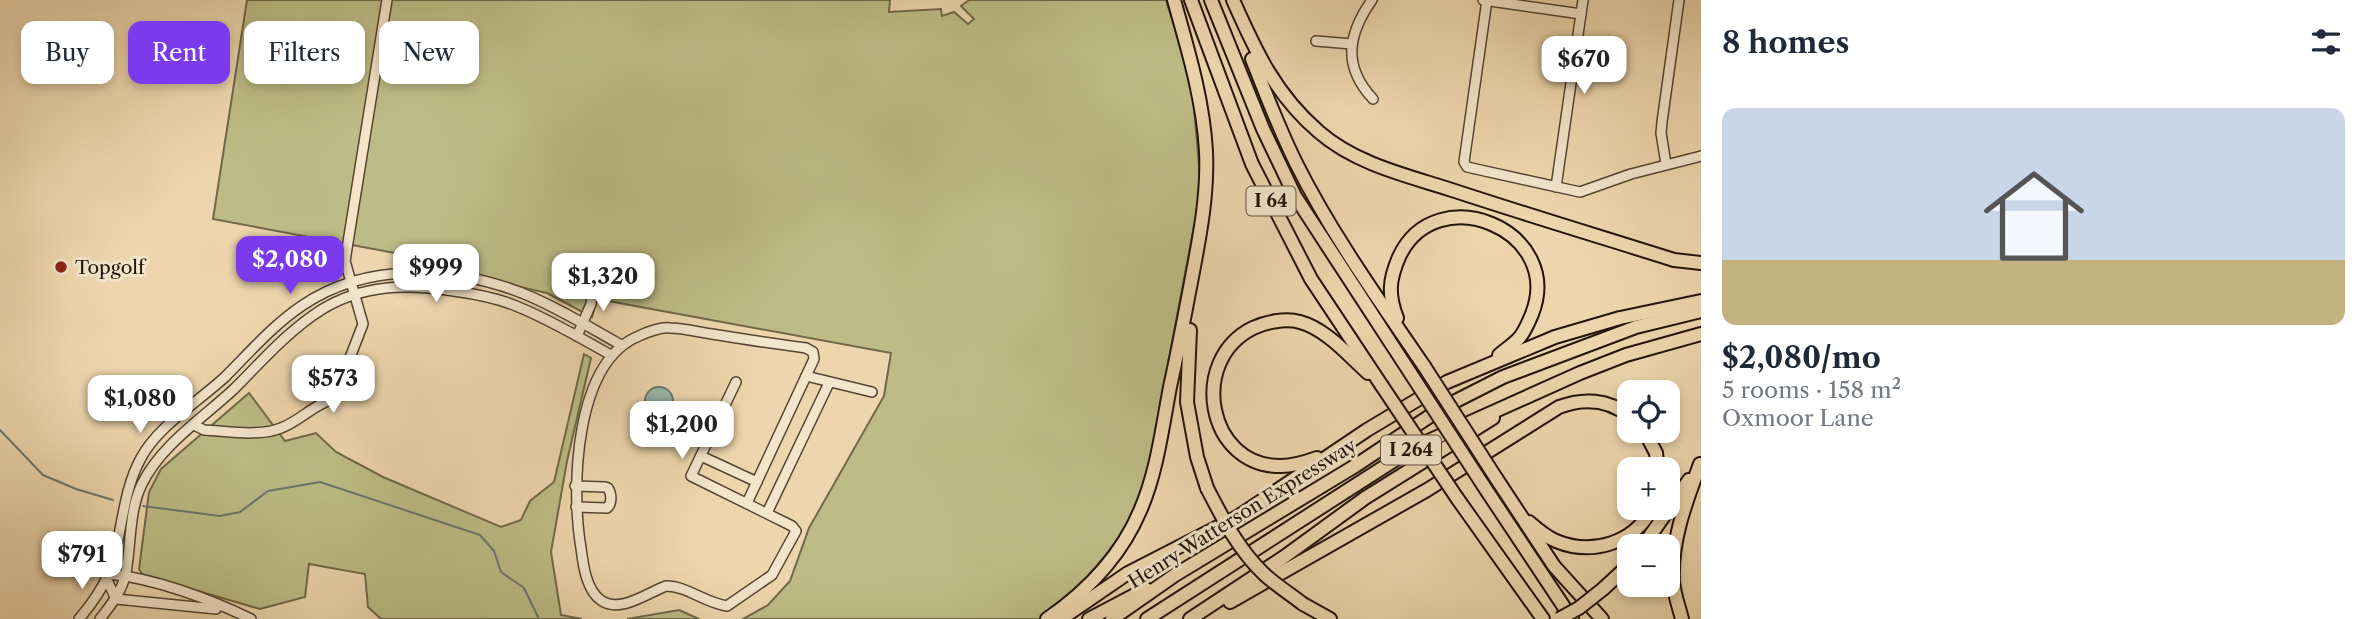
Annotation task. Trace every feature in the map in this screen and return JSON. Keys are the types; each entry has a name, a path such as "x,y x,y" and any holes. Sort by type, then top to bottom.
{"highway":[{"path":"1047,619 1066,606 1111,560 1139,513 1162,435 1203,222 1206,147 1199,91 1174,0"},
{"name":"I 64","path":"1191,0 1252,164 1311,279 1457,498 1543,619"},
{"name":"I 64","path":"1212,0 1263,129 1295,195 1572,619"},
{"path":"1231,0 1262,64 1282,93 1321,134 1346,152 1383,167 1674,260 1701,263"},
{"path":"1231,0 1296,163 1354,264 1560,574 1602,619"},
{"path":"1405,338 1389,292 1392,272 1402,252 1414,236 1428,226 1447,218 1480,219 1513,235 1526,250 1535,268 1538,285 1536,303 1520,336 1491,361"},
{"path":"1192,277 1187,402 1197,457 1207,488 1228,529 1265,575 1303,604 1330,619"},
{"path":"1061,619 1128,573 1239,516 1334,452 1447,382 1491,361 1555,337 1620,318 1701,301"},
{"name":"Henry Watterson Expressway","path":"1112,619 1175,575 1355,466 1442,408 1503,377 1624,332 1701,311"},
{"path":"1334,452 1281,467 1259,463 1241,452 1223,433 1214,413 1214,375 1233,342 1246,331 1263,323 1299,321 1334,342 1382,386"},
{"name":"Henry Watterson Expressway","path":"1147,619 1415,447 1580,373 1626,355 1701,334"},
{"path":"1190,619 1284,557 1365,498 1498,416 1583,377 1701,340"},
{"path":"1198,619 1417,496 1559,407 1574,401 1608,403 1617,409"},
{"path":"1651,534 1701,464"},
{"path":"1682,619 1674,584 1675,546 1679,523 1701,464"},
{"path":"1518,512 1555,541 1596,549 1618,541 1636,529 1643,520"},
{"path":"1089,619 1175,575"},
{"path":"1559,619 1579,608 1617,576"}],"street":[{"path":"194,425 204,429 265,432 277,430 334,399 362,331 362,318 349,282 345,261 387,0"},
{"path":"1372,0 1357,23 1352,44 1355,70 1373,99"},
{"path":"1581,14 1485,0 1465,165 1472,169 1580,192 1665,164 1701,156"},
{"path":"1556,187 1583,0"},
{"path":"1665,164 1661,133 1679,0"},
{"path":"1316,41 1352,44"},
{"path":"79,619 89,608 107,576 125,498 142,456 180,416 287,317 317,296 349,282 394,272 484,281 532,297 621,345"},
{"path":"577,336 591,304 594,279"},
{"path":"100,619 116,599 125,575 141,486 154,463 305,321 329,306 379,288 411,286 475,294 516,306 611,355"},
{"path":"736,382 691,476 792,526 796,531 772,575 727,606 718,605 674,586 666,586 618,606 603,602 593,591 583,563 576,507 575,485 579,449 592,392 611,355 621,345 639,335 667,327 806,348 813,352 814,359 747,503"},
{"path":"806,376 872,392"},
{"path":"767,513 829,383"},
{"path":"701,456 757,482"},
{"path":"575,485 605,487 611,494 607,508 576,507"},
{"path":"107,576 125,575 185,593 251,619"},
{"path":"107,576 116,599"},
{"path":"116,599 229,610"}],"shaded area":[{"path":"247,0 890,0 889,12 941,9 942,16 954,12 968,24 974,19 961,6 969,0 1166,0 1192,84 1201,189 1146,480 1131,518 1113,546 1081,585 1040,619 743,619 768,605 790,581 809,528 884,396 891,353 597,299 592,317 547,293 427,266 427,259 213,219"},
{"path":"584,354 591,358 567,461 551,552 561,615 582,619 381,619 368,607 365,574 309,564 305,597 260,609 143,575 139,569 149,492 161,469 249,393 285,441 316,433 336,452 383,477 501,527 521,520 530,501 554,482"},
{"path":"679,610 699,619 627,619"}],"water":[{"path":"659,387 669,391 673,401 669,411 659,415 649,411 645,401 649,391"}],"waterway":[{"path":"0,430 43,475 113,500"},
{"path":"143,506 220,516 240,512 268,491 320,482 480,535 494,551 501,572 524,588 539,619"}],"place":[{"name":"Topgolf","path":"61,267"}]}
